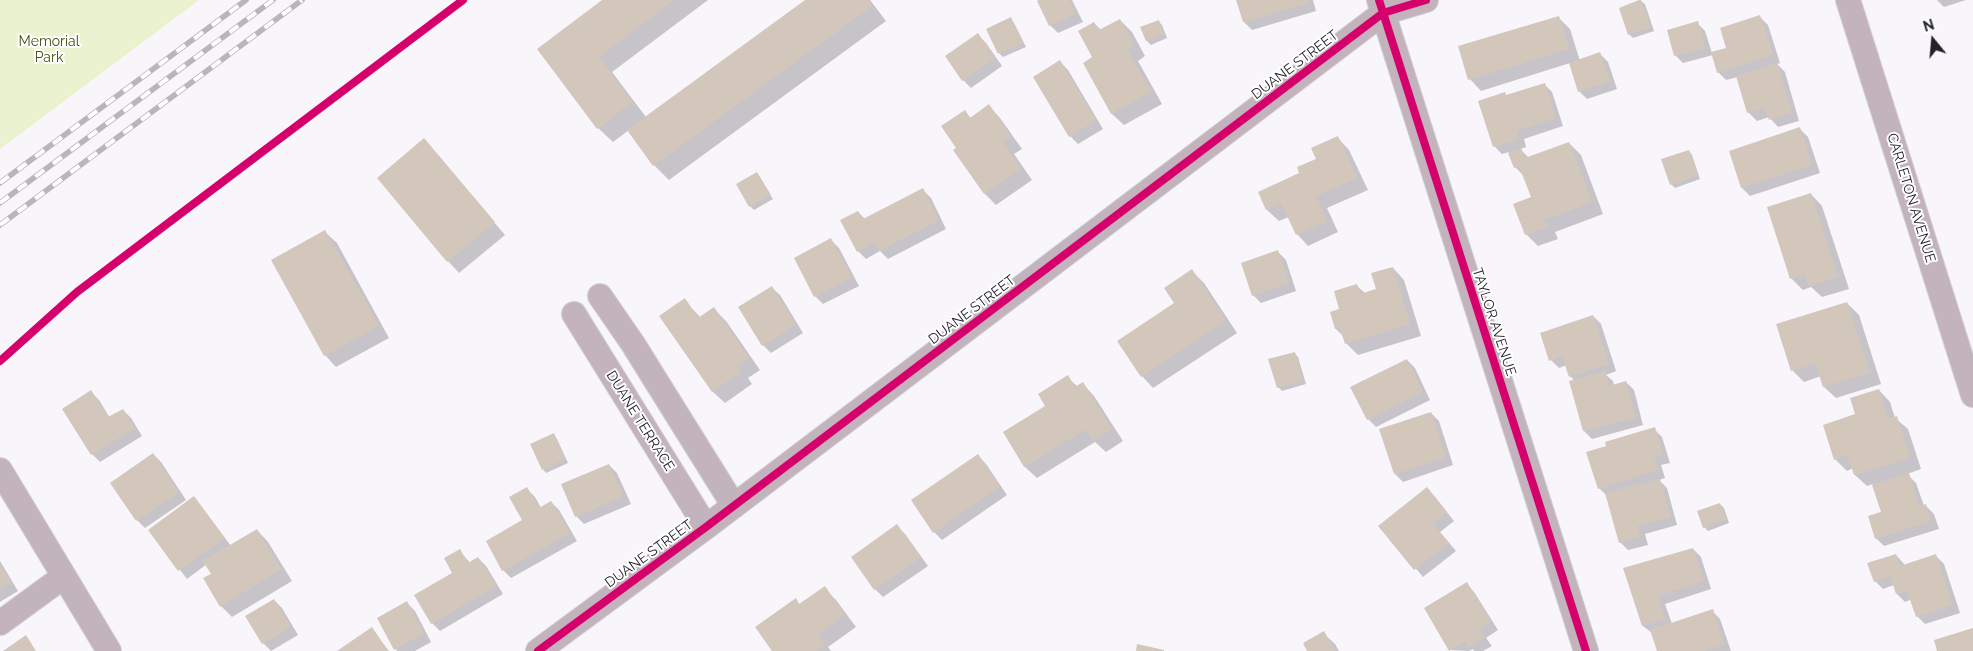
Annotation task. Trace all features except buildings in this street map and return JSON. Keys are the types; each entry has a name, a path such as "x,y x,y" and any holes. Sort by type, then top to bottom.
{"street":[{"name":"DUANE STREET","path":"538,651 734,506 1381,7 1426,0"},
{"name":"CARLETON AVENUE","path":"1848,0 1973,395"},
{"name":"TAYLOR AVENUE","path":"1381,7 1586,651"},
{"path":"600,296 633,344 734,506"},
{"name":"DUANE TERRACE","path":"574,314 706,527"},
{"path":"0,470 109,651"},
{"path":"0,623 64,577"}],"green space":[{"name":"Memorial Park","path":"0,0 199,0 0,149"}],"railway":[{"path":"0,183 246,0"},
{"path":"0,203 273,0"},
{"path":"0,225 302,0"}],"cycle path":[{"path":"0,361 77,292 463,0"},
{"path":"1379,0 1586,651"},
{"path":"538,651 706,527 1383,13 1426,0"}]}
